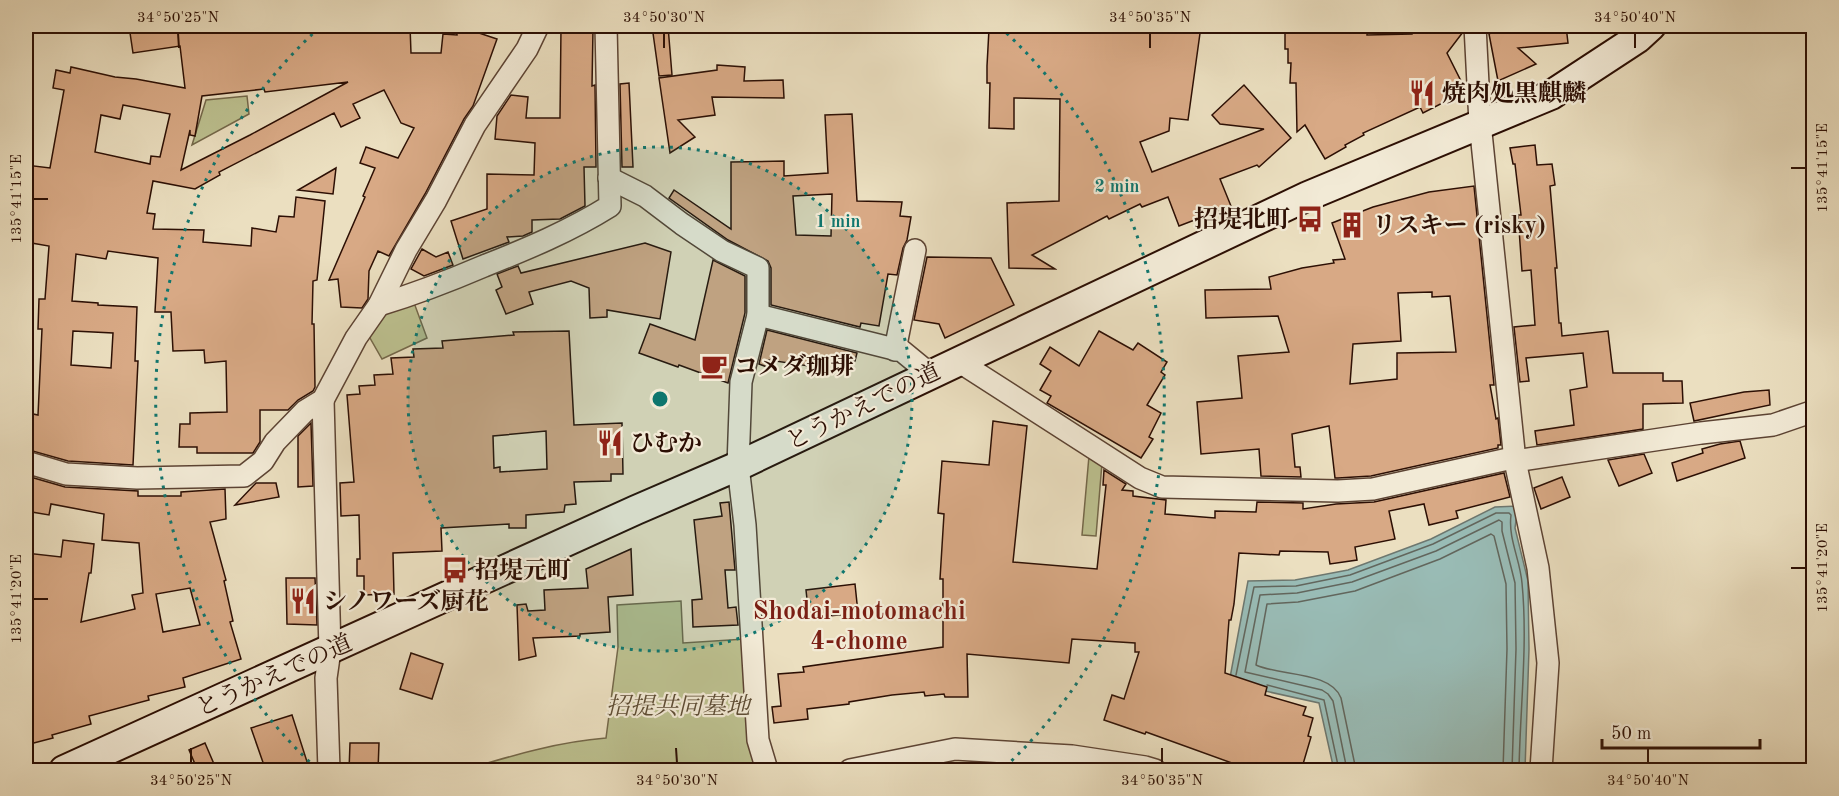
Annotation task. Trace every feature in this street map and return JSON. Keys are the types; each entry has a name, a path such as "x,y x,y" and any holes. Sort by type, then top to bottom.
{"street":[{"path":"329,771 326,678 330,650 323,400 356,338 379,305 406,250 436,200 475,125 527,50 538,26"},
{"path":"379,305 418,293 525,250 584,222 610,206 606,26"},
{"path":"1475,26 1480,123 1515,461 1538,568 1548,663 1541,771"},
{"name":"とうかえでの道","path":"64,771 636,510 738,466 1308,196 1551,95 1638,38 1651,26"},
{"path":"609,178 645,196 722,251 758,268 758,315 741,382 738,466 745,525 758,740 766,771"},
{"path":"895,350 915,250"},
{"path":"758,315 902,351 930,374"},
{"path":"958,360 1140,478 1162,487 1373,489 1508,459 1515,461 1773,425 1814,411"},
{"path":"26,462 66,474 110,478 244,476 263,460 275,442 304,411 323,400"},
{"path":"850,771 955,749 1072,756 1145,767 1155,771"}],"green space":[{"path":"247,96 249,114 192,145 206,100"},
{"path":"413,300 427,338 382,359 366,331 380,309"},
{"path":"1089,456 1102,463 1096,536 1082,535"},
{"name":"招提共同墓地","path":"681,601 683,643 745,639 759,770 464,770 551,746 606,738 618,647 617,605"}],"water":[{"path":"1518,506 1515,528 1528,581 1529,649 1525,770 1334,770 1319,703 1229,683 1248,581 1295,580 1348,570 1431,539 1495,507"}],"building":[{"path":"129,26 239,26 240,30 278,26 410,26 411,53 441,53 443,34 457,35 457,31 479,33 497,39 473,106 425,194 389,256 378,251 369,271 368,299 362,308 341,307 338,279 329,280 375,168 360,163 366,147 398,158 414,128 401,123 384,90 353,104 360,118 341,127 334,113 219,172 220,175 195,189 153,181 147,213 155,214 153,229 204,230 203,242 251,246 252,228 276,232 279,216 294,217 296,197 325,201 317,280 313,281 312,324 314,324 315,387 288,410 260,410 260,442 253,453 197,453 197,447 179,447 180,424 190,424 190,413 227,412 226,361 205,363 204,350 173,351 171,312 155,312 158,258 108,251 106,259 76,254 72,301 137,307 135,361 138,361 133,465 68,461 29,450 33,414 38,415 42,329 38,329 39,299 45,299 49,246 26,242 26,165 50,168 64,90 53,88 56,70 70,73 71,67 115,77 185,88 180,46 133,53","holes":["348,82 250,135 181,170 190,130 190,135 195,136 202,96 264,89 265,92","123,105 170,114 160,157 151,156 150,164 95,152 101,115 120,119","73,331 113,333 111,368 71,365"]},
{"path":"652,26 668,26 672,75 659,76"},
{"path":"993,26 1201,26 1188,120 1170,118 1169,131 1140,142 1152,172 1264,129 1220,124 1212,115 1244,85 1291,138 1259,167 1257,165 1220,179 1231,206 1179,226 1168,197 1142,207 1140,204 1109,219 1107,216 1032,255 1055,269 1009,268 1007,203 1059,201 1060,99 1014,98 1014,129 989,128 990,83 987,83 987,66 989,29 993,29"},
{"path":"1285,26 1367,26 1367,35 1412,34 1412,27 1462,26 1463,32 1447,53 1466,91 1423,113 1420,107 1363,133 1364,135 1325,159 1305,125 1297,132 1296,83 1290,83 1291,63 1288,63 1288,49 1285,49"},
{"path":"1502,26 1566,26 1568,43 1518,48 1536,64 1498,81 1489,34"},
{"path":"561,28 593,29 592,86 595,85 596,167 584,167 585,206 560,219 532,220 532,232 523,236 507,237 509,242 463,259 451,221 487,209 487,174 534,175 535,143 495,139 497,116 511,95 528,97 526,118 560,118"},
{"path":"717,65 745,67 744,81 783,80 784,98 712,97 715,115 678,120 695,137 670,153 659,78 717,70"},
{"path":"629,83 633,167 622,167 620,84"},
{"path":"852,114 857,201 902,202 900,216 911,217 897,275 888,274 879,326 861,323 860,327 771,305 771,268 768,261 728,240 669,198 674,190 731,229 731,162 784,161 784,176 828,173 825,115","holes":["832,194 831,236 796,235 793,196"]},
{"path":"1535,145 1537,165 1552,164 1555,185 1550,186 1559,323 1561,323 1562,336 1608,331 1613,373 1663,373 1663,381 1682,381 1683,403 1643,404 1643,429 1537,445 1535,431 1574,425 1570,390 1587,387 1583,353 1526,358 1529,381 1520,382 1514,327 1535,325 1531,270 1522,271 1518,215 1521,215 1515,164 1513,164 1510,148"},
{"path":"336,168 333,194 298,190"},
{"path":"1474,186 1494,385 1490,385 1496,419 1498,418 1501,445 1498,445 1498,448 1371,476 1338,478 1335,478 1329,426 1292,434 1295,467 1300,467 1301,477 1261,476 1259,449 1201,454 1197,402 1242,398 1238,356 1289,352 1278,316 1206,318 1205,290 1271,289 1269,277 1345,259 1332,223 1373,207 1429,192","holes":["1432,292 1432,297 1450,296 1456,352 1397,353 1397,379 1350,384 1353,344 1401,341 1398,293"]},
{"path":"645,243 671,252 660,319 607,310 607,317 590,318 589,288 571,281 529,292 533,304 506,314 496,290 502,287 497,274 518,266 521,273"},
{"path":"422,249 436,257 448,252 453,265 424,276 411,269"},
{"path":"927,257 991,258 1014,305 945,338 939,324 914,320"},
{"path":"713,260 745,276 745,313 728,383 639,353 650,324 695,340"},
{"path":"767,330 857,353 855,361 824,356 822,368 769,360 767,367 759,364"},
{"path":"569,331 574,425 622,423 623,474 611,474 611,481 574,482 576,504 565,505 564,512 526,515 526,528 509,528 509,524 441,528 442,551 393,553 394,594 364,595 364,576 357,576 357,559 360,559 359,515 341,516 340,483 354,482 347,395 360,394 359,386 375,385 374,375 393,374 391,358 414,357 413,349 443,348 442,341 514,335 513,332","holes":["546,431 547,469 500,472 500,467 494,468 493,436"]},
{"path":"1099,331 1133,350 1138,343 1167,362 1161,372 1165,375 1147,405 1161,413 1149,437 1153,439 1141,458 1047,403 1051,396 1040,390 1051,371 1040,364 1050,347 1079,366"},
{"path":"1769,390 1770,405 1694,421 1690,403 1744,392"},
{"path":"993,421 1027,426 1013,562 1097,569 1106,485 1103,485 1104,470 1126,484 1122,490 1133,491 1133,496 1166,500 1165,514 1215,518 1215,511 1256,512 1257,502 1303,503 1303,509 1374,502 1504,473 1510,497 1456,511 1458,518 1429,525 1424,504 1389,511 1395,539 1355,547 1357,560 1330,564 1328,552 1280,551 1279,555 1239,553 1234,604 1231,620 1229,620 1225,673 1267,687 1265,695 1306,707 1303,715 1313,718 1308,736 1311,737 1301,771 1254,771 1146,732 1145,734 1104,720 1112,695 1124,699 1139,652 1135,652 1135,643 1072,639 1069,663 967,654 968,697 945,697 944,694 925,696 924,692 892,695 849,702 849,704 807,709 808,719 774,723 772,707 781,706 778,674 804,672 803,667 943,647 943,579 940,579 944,514 938,513 942,461 989,465"},
{"path":"311,423 313,486 298,487 298,436"},
{"path":"1740,441 1745,458 1677,481 1672,463 1703,453 1702,449"},
{"path":"1644,454 1652,473 1619,486 1608,460"},
{"path":"26,477 65,487 138,491 138,496 181,496 181,492 225,489 226,519 210,522 226,580 224,581 233,621 230,622 241,659 183,678 185,687 148,696 149,700 89,716 91,724 26,745 26,553 61,557 63,540 94,544 91,573 89,573 81,622 135,609 132,595 143,593 139,543 102,540 104,514 51,504 49,515 26,511","holes":["190,588 200,625 163,632 156,594"]},
{"path":"1562,477 1570,497 1541,509 1534,488"},
{"path":"256,483 276,483 279,497 235,505"},
{"path":"729,502 735,570 725,570 728,608 736,607 738,625 693,627 692,600 702,599 694,520 722,516 720,503"},
{"path":"631,549 633,595 608,597 610,632 533,638 536,656 519,660 517,605 526,604 528,611 545,610 544,590 588,588 586,569"},
{"name":"シノワーズ厨花","path":"286,578 315,578 317,625 287,624"},
{"path":"855,584 858,613 809,618 806,590"},
{"path":"411,653 443,664 432,699 400,689"},
{"path":"292,715 310,771 266,771 251,728"},
{"path":"205,743 217,771 198,771 189,750"},
{"path":"350,743 379,743 378,771 349,771"}],"place":[{"name":"焼肉処黒麒麟","path":"1422,93"},
{"name":"招堤北町","path":"1310,219"},
{"name":"リスキー (risky)","path":"1352,225"},
{"name":"コメダ珈琲","path":"714,366"},
{"name":"ひむか","path":"610,443"},
{"name":"招堤元町","path":"455,570"},
{"name":"シノワーズ厨花","path":"303,601"}],"district":[{"name":"Shodai-motomachi 4-chome","path":"859,625"}]}
